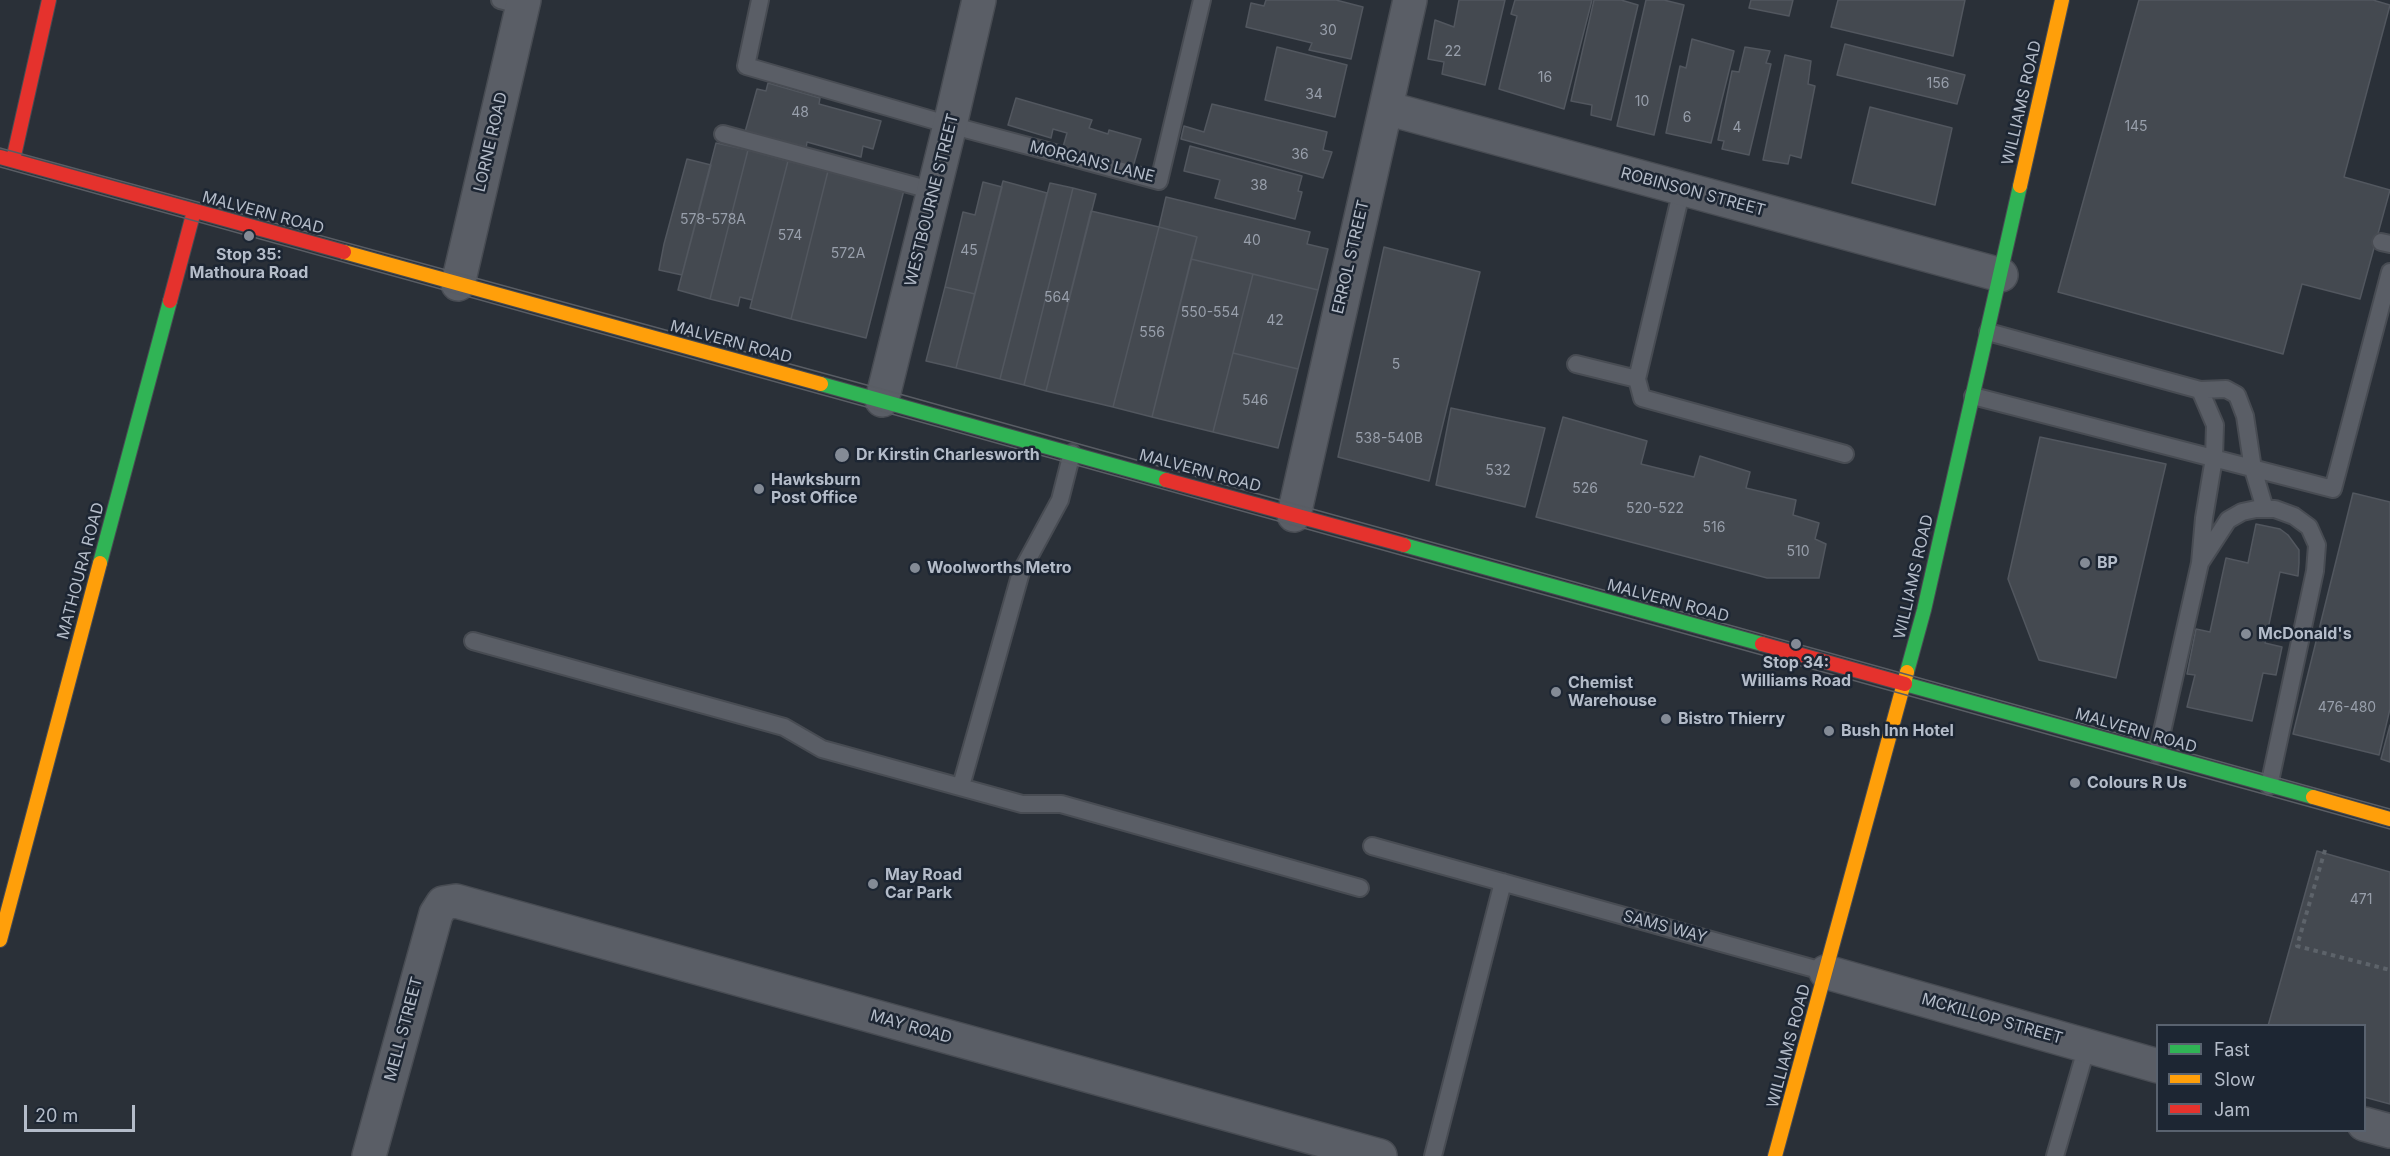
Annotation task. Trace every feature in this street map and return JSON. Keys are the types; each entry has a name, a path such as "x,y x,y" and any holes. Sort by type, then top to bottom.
{"main road":[{"path":"6,158 49,0"},
{"name":"WILLIAMS ROAD","path":"1775,1156 1905,684 1988,332 2062,0"},
{"name":"MALVERN ROAD","path":"6,158 2390,819"},
{"name":"MATHOURA ROAD","path":"0,940 194,211"}],"street":[{"name":"WESTBOURNE STREET","path":"882,400 979,0"},
{"name":"ERROL STREET","path":"1294,515 1410,0"},
{"name":"LORNE ROAD","path":"458,284 516,2"},
{"name":"ROBINSON STREET","path":"1386,108 2001,275"},
{"name":"MAY ROAD","path":"442,903 456,901 469,903 1380,1156"},
{"name":"MELL STREET","path":"373,1155 436,914 442,903"},
{"name":"MCKILLOP STREET","path":"1826,972 2156,1066"},
{"path":"2366,1125 2390,1131"}],"lane":[{"path":"760,0 746,66 950,125"},
{"name":"MORGANS LANE","path":"950,125 1160,181 1202,0"},
{"path":"723,134 934,191"},
{"path":"1682,189 1638,379 1642,398 1845,454"},
{"path":"1973,396 2333,489 2390,272"},
{"path":"1988,332 2200,390 2226,389 2237,395 2245,416 2253,469 2265,509"},
{"path":"1576,364 1638,379"},
{"path":"2157,754 2200,563 2204,518 2214,458 2215,425 2200,390"},
{"path":"962,786 1021,572 1060,500 1072,453"},
{"path":"2200,563 2228,520 2242,512 2275,509 2294,516 2309,527 2317,545 2314,571 2269,786"},
{"path":"472,641 784,727 822,749 1022,804 1061,804 1360,888"},
{"name":"SAMS WAY","path":"1372,846 1826,972"},
{"path":"1433,1156 1503,882"},
{"path":"2055,1156 2087,1046"}],"path":[{"path":"2325,850 2297,946 2390,970"}],"building":[{"path":"1266,0 1336,0 1363,7 1351,59 1309,50 1312,43 1246,27 1251,3 1264,6"},
{"path":"1459,0 1505,0 1485,85 1442,74 1444,62 1428,59 1435,20 1454,27"},
{"path":"1515,0 1592,0 1564,109 1499,89 1517,16 1511,14"},
{"path":"1594,0 1621,0 1638,5 1611,120 1591,115 1592,105 1571,101"},
{"path":"1646,0 1664,0 1684,5 1654,135 1617,126"},
{"path":"1751,0 1793,0 1789,16 1749,8"},
{"path":"1838,0 1965,0 1953,56 1831,27"},
{"path":"2139,0 2373,0 2390,5 2344,177 2390,190 2360,299 2302,284 2283,354 2058,292"},
{"path":"1692,39 1734,51 1711,143 1666,133 1680,66 1686,68"},
{"path":"1845,44 1965,75 1957,104 1837,75"},
{"path":"1277,47 1347,65 1335,117 1265,100"},
{"path":"1745,47 1770,51 1766,63 1771,64 1749,155 1722,149 1724,141 1718,140 1732,71 1739,72"},
{"path":"1785,55 1811,61 1808,84 1815,86 1801,158 1790,155 1788,164 1763,160"},
{"path":"768,83 820,98 819,104 881,121 873,149 863,146 861,157 807,142 806,149 745,132 757,89 766,91"},
{"path":"1016,98 1092,120 1089,128 1108,134 1109,130 1141,139 1133,167 1063,147 1067,133 1053,129 1051,138 1008,125"},
{"path":"1212,104 1327,132 1323,150 1332,152 1323,178 1181,139 1184,126 1204,132"},
{"path":"1870,107 1952,128 1935,205 1852,183"},
{"path":"716,143 748,150 710,299 678,290"},
{"path":"1190,146 1302,176 1298,191 1302,192 1295,219 1215,198 1220,180 1184,171"},
{"path":"748,150 788,161 752,300 740,297 738,306 710,299"},
{"path":"687,159 711,165 682,275 659,270"},
{"path":"788,161 828,171 791,319 750,308"},
{"path":"828,171 904,190 866,338 791,319"},
{"path":"1003,181 1047,193 1000,379 956,368"},
{"path":"983,182 1002,187 975,294 945,287 963,212 975,215"},
{"path":"1050,183 1073,188 1024,385 1000,379"},
{"path":"1073,188 1096,194 1046,391 1024,385"},
{"path":"1166,197 1310,232 1307,244 1328,249 1318,290 1191,259 1197,237 1159,227"},
{"path":"1091,211 1159,227 1113,407 1046,391"},
{"path":"1159,227 1197,237 1152,417 1113,407"},
{"path":"1384,247 1480,272 1429,481 1338,457"},
{"path":"1191,259 1253,274 1213,432 1152,417"},
{"path":"1253,274 1318,290 1298,369 1233,353"},
{"path":"945,287 975,294 956,368 926,361"},
{"path":"1233,353 1298,369 1278,448 1213,432"},
{"path":"1451,408 1545,428 1525,507 1436,485"},
{"path":"1563,417 1647,441 1641,464 1694,477 1700,456 1750,472 1746,488 1796,500 1793,515 1819,523 1815,539 1826,544 1819,578 1767,578 1536,517"},
{"path":"2040,437 2166,464 2116,678 2039,660 2008,579"},
{"path":"2353,493 2390,502 2390,709 2379,755 2293,734"},
{"path":"2256,524 2280,529 2288,535 2299,550 2299,563 2298,576 2280,572 2265,643 2282,647 2276,675 2263,673 2252,721 2187,707 2195,675 2187,674 2196,629 2210,632 2226,558 2248,563"},
{"path":"2390,725 2390,762 2381,759"},
{"path":"2317,851 2390,872 2390,1104 2366,1098 2366,1024 2269,1024"}],"tram line":[{"path":"0,148 885,390 2390,809"},
{"path":"0,167 2390,829"}],"traffic: fast":[{"path":"1907,672 1924,610 2020,186"},
{"path":"100,563 170,301"},
{"path":"821,384 1166,480"},
{"path":"1404,545 1762,644"},
{"path":"1905,684 2313,797"}],"traffic: slow":[{"path":"2020,186 2062,0"},
{"path":"344,252 821,384"},
{"path":"0,940 100,563"},
{"path":"1775,1156 1907,672"},
{"path":"2313,797 2390,819"}],"traffic: jam":[{"path":"13,160 49,0"},
{"path":"0,157 344,252"},
{"path":"170,301 194,211"},
{"path":"1166,480 1404,545"},
{"path":"1762,644 1905,684"}],"place":[{"name":"Stop 35: Mathoura Road","path":"249,236"},
{"name":"Dr Kirstin Charlesworth","path":"842,455"},
{"name":"Hawksburn Post Office","path":"759,489"},
{"name":"BP","path":"2085,563"},
{"name":"Woolworths Metro","path":"915,568"},
{"name":"McDonald's","path":"2246,634"},
{"name":"Stop 34: Williams Road","path":"1796,644"},
{"name":"Chemist Warehouse","path":"1556,692"},
{"name":"Bistro Thierry","path":"1666,719"},
{"name":"Bush Inn Hotel","path":"1829,731"},
{"name":"Colours R Us","path":"2075,783"},
{"name":"May Road Car Park","path":"873,884"}]}
